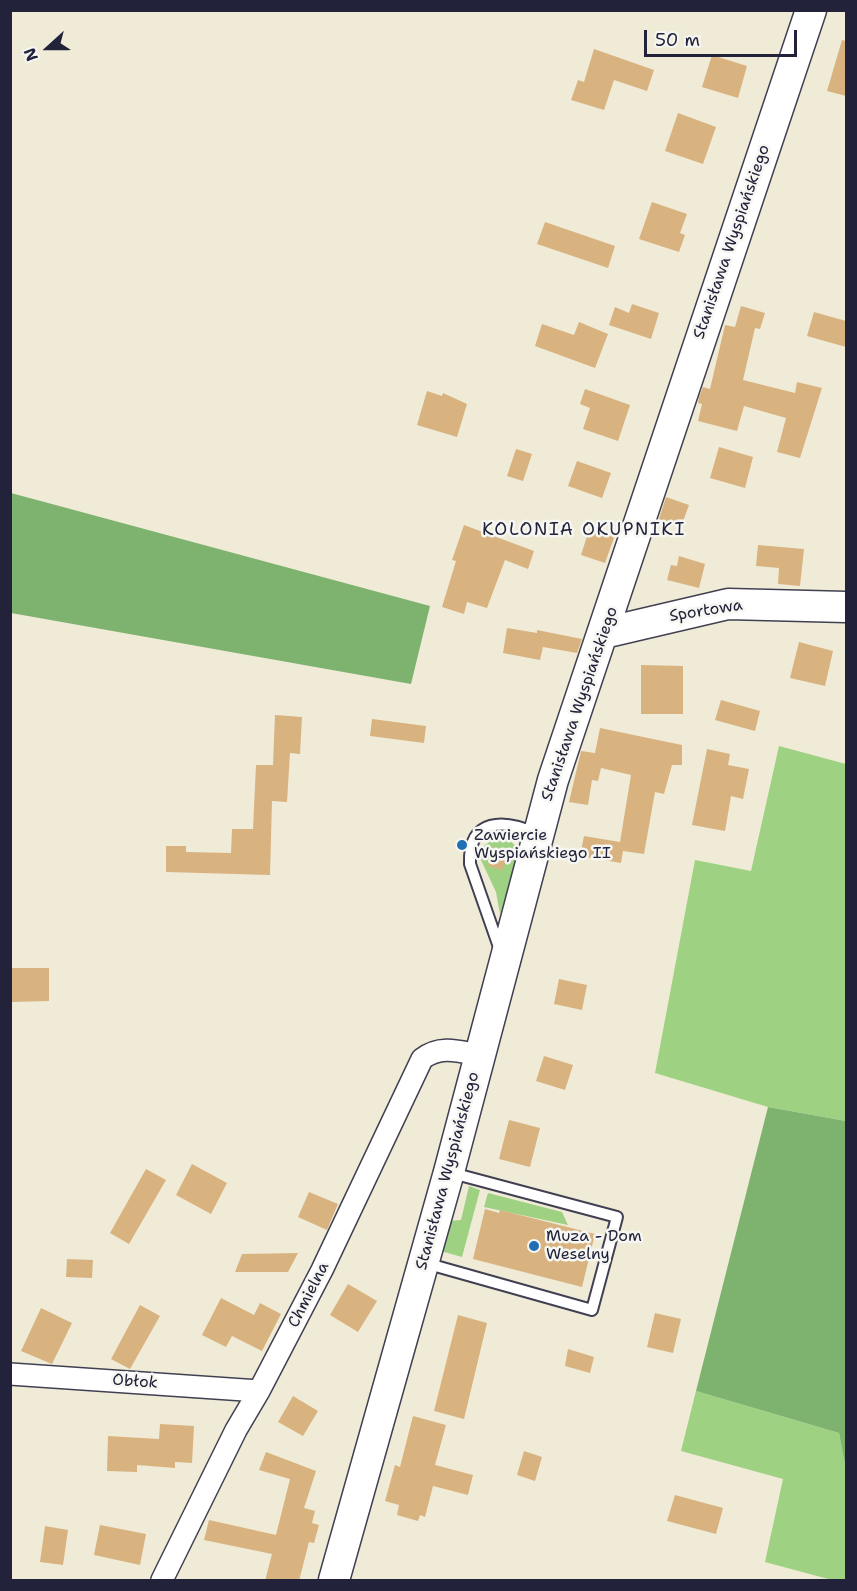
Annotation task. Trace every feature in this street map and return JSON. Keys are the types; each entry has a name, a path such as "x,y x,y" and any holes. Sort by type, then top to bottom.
{"street":[{"name":"Stanisława Wyspiańskiego","path":"334,1581 449,1172 478,1055 553,780 811,10"},
{"name":"Sportowa","path":"604,633 728,604 846,607"},
{"name":"Chmielna","path":"162,1581 236,1430 322,1270 422,1059 432,1051 448,1049 478,1055"},
{"name":"Obłok","path":"10,1374 259,1391"}],"lane":[{"path":"503,962 495,930 470,864 470,849 474,838 482,829 496,823 512,824 538,835"},
{"path":"423,1263 592,1310 617,1217 449,1172"}],"green space":[{"path":"11,493 430,606 411,684 11,613"},
{"path":"779,746 846,764 846,1121 768,1107 655,1073 695,860 751,871"},
{"path":"493,839 510,841 516,847 519,856 500,914 496,892 481,860 483,847"},
{"path":"768,1107 846,1121 846,1470 839,1433 696,1391"},
{"path":"469,1186 480,1190 462,1257 441,1251 448,1221 461,1220"},
{"path":"488,1193 562,1212 568,1225 484,1207"},
{"path":"696,1391 839,1433 846,1470 846,1580 832,1580 765,1562 783,1479 681,1451"}],"building":[{"path":"842,40 846,41 846,96 827,91"},
{"path":"594,49 654,70 647,91 614,80 604,110 571,100 578,80 584,82"},
{"path":"712,55 747,66 738,98 702,87"},
{"path":"678,113 716,127 703,164 665,151"},
{"path":"652,202 687,214 680,233 685,235 679,252 639,239"},
{"path":"545,222 615,246 608,268 537,244"},
{"path":"632,304 659,313 651,339 609,325 615,307 629,313"},
{"path":"741,306 765,313 760,329 755,328 743,380 795,393 797,382 822,388 800,458 777,452 786,418 744,406 737,431 698,421 702,404 698,403 699,397 703,387 710,389 725,325 735,327"},
{"path":"814,312 846,321 846,347 807,336"},
{"path":"579,322 608,334 595,368 535,346 542,324 574,335"},
{"path":"585,389 630,405 618,441 583,429 590,408 580,404"},
{"path":"427,391 442,396 443,393 467,404 457,437 417,425"},
{"path":"719,447 753,457 745,488 710,478"},
{"path":"516,449 532,454 523,481 507,476"},
{"path":"577,461 611,473 602,498 568,486"},
{"path":"666,497 689,505 681,527 659,519"},
{"path":"464,525 534,551 528,569 505,560 487,608 467,602 464,614 442,607 456,561 452,560"},
{"path":"590,527 615,535 605,563 581,555"},
{"path":"758,545 804,549 800,586 778,584 779,568 756,566"},
{"path":"679,556 705,564 699,588 667,580 671,565 677,566"},
{"path":"507,628 537,633 537,630 582,639 577,653 543,647 540,660 503,653"},
{"path":"799,642 833,651 825,686 790,678"},
{"path":"641,665 683,666 683,714 641,714"},
{"path":"721,700 760,711 755,731 715,720"},
{"path":"275,715 302,717 300,754 290,753 287,802 272,801 270,875 166,872 166,846 186,846 186,852 231,853 232,829 253,829 256,765 273,765"},
{"path":"372,719 426,726 424,743 370,736"},
{"path":"600,728 682,745 682,765 672,765 664,794 655,792 644,854 623,851 621,863 580,856 584,836 620,842 631,775 601,768 598,781 592,780 588,805 569,802 581,751 595,753"},
{"path":"707,749 730,754 728,765 749,769 743,799 731,796 725,831 692,825"},
{"path":"492,847 508,851 503,870 488,866"},
{"path":"10,968 49,968 49,1001 10,1002"},
{"path":"559,979 587,985 582,1010 554,1004"},
{"path":"544,1056 573,1065 565,1090 536,1081"},
{"path":"509,1120 540,1128 530,1167 499,1159"},
{"path":"192,1164 227,1183 211,1214 176,1195"},
{"path":"146,1169 166,1180 129,1244 110,1233"},
{"path":"309,1192 338,1204 327,1230 298,1217"},
{"name":"Muza - Dom Weselny","path":"485,1209 499,1213 500,1210 595,1234 582,1287 473,1259"},
{"path":"298,1253 288,1272 235,1272 242,1254"},
{"path":"67,1259 93,1260 92,1278 66,1277"},
{"path":"348,1284 377,1301 358,1332 330,1315"},
{"path":"221,1298 254,1315 260,1303 281,1314 262,1351 232,1336 226,1347 202,1335"},
{"path":"140,1305 160,1316 130,1369 111,1359"},
{"path":"41,1308 72,1323 52,1364 21,1351"},
{"path":"655,1313 681,1319 673,1353 647,1347"},
{"path":"458,1315 487,1323 464,1419 434,1411"},
{"path":"568,1349 594,1357 590,1373 565,1366"},
{"path":"293,1396 318,1411 303,1436 278,1422"},
{"path":"413,1416 446,1425 435,1465 473,1475 468,1495 433,1486 425,1517 420,1515 418,1521 397,1515 399,1505 385,1501 395,1465 400,1467"},
{"path":"160,1424 194,1426 192,1463 175,1462 175,1468 137,1465 137,1472 107,1471 108,1436 159,1439"},
{"path":"524,1451 542,1457 535,1481 517,1475"},
{"path":"266,1452 316,1471 304,1508 315,1511 312,1523 319,1525 314,1543 309,1542 299,1581 265,1581 272,1554 204,1540 209,1520 276,1535 290,1479 259,1470"},
{"path":"675,1495 723,1508 716,1534 667,1521"},
{"path":"100,1525 146,1534 140,1565 94,1555"},
{"path":"45,1526 68,1530 63,1565 40,1562"}],"place":[{"name":"Zawiercie Wyspiańskiego II","path":"462,845"},
{"name":"Muza - Dom Weselny","path":"534,1246"}],"district":[{"name":"KOLONIA OKUPNIKI","path":"584,530"}]}
